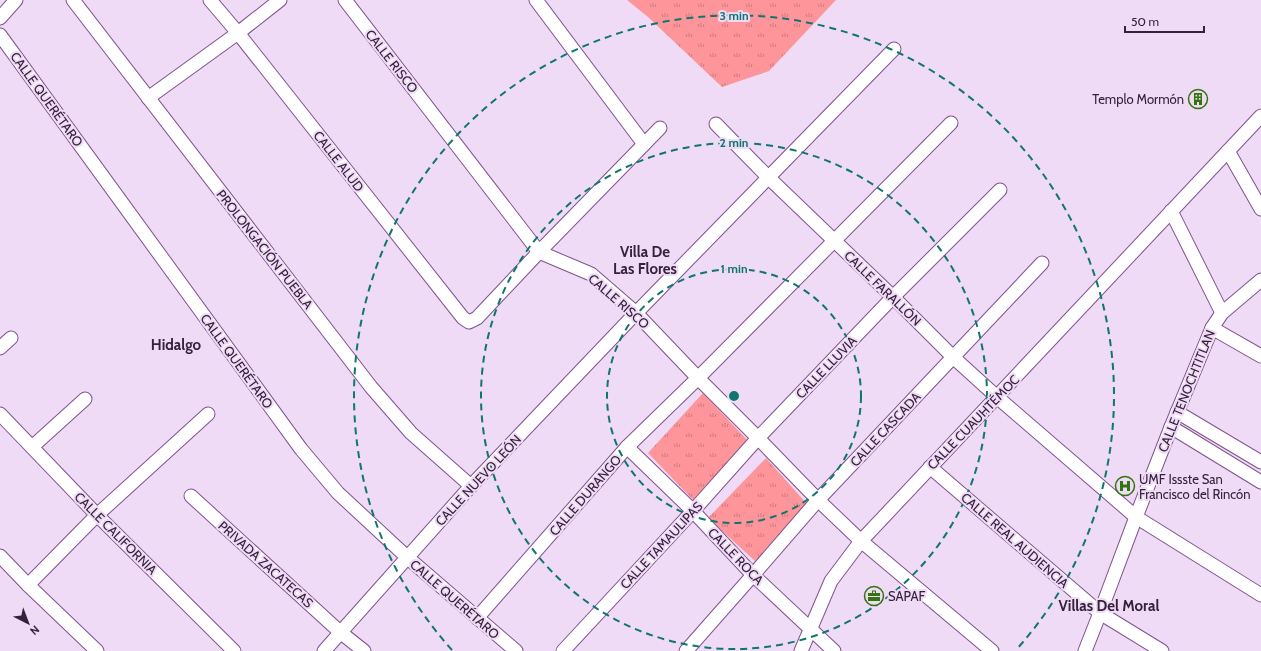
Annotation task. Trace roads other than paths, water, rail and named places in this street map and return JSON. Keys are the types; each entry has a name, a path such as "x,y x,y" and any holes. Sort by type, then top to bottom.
{"street":[{"path":"0,18 16,0"},
{"name":"PROLONGACIÓN PUEBLA","path":"73,0 371,387 411,433 471,486"},
{"name":"CALLE ALUD","path":"210,0 238,33 463,318 469,322 477,318 539,252"},
{"path":"148,98 238,33 280,0"},
{"name":"CALLE RISCO","path":"345,0 539,252 591,274 636,313 818,500 861,541 992,651"},
{"path":"536,0 644,144"},
{"name":"CALLE QUERÉTARO","path":"0,35 302,449 338,493 408,558 516,651"},
{"name":"CALLE NUEVO LEÓN","path":"324,651 471,486 636,313 894,49"},
{"name":"CALLE CUAUHTÉMOC","path":"801,651 831,581 861,541 1261,116"},
{"name":"CALLE DURANGO","path":"477,618 627,447 835,241 951,123"},
{"name":"CALLE FARALLÓN","path":"716,124 769,178 997,398 1136,517 1261,595"},
{"path":"539,252 660,128"},
{"path":"1228,151 1261,209"},
{"name":"CALLE LLUVIA","path":"758,438 893,297 1000,190"},
{"path":"1171,211 1222,313"},
{"name":"CALLE CASCADA","path":"686,651 754,576 818,500 1042,262"},
{"name":"CALLE TENOCHTITLAN","path":"1085,651 1171,426 1212,328 1222,313 1261,280"},
{"path":"1212,328 1261,356"},
{"path":"0,348 11,338"},
{"path":"32,447 85,399"},
{"path":"1177,412 1261,462"},
{"name":"CALLE CALIFORNIA","path":"0,414 98,515 234,651"},
{"path":"28,585 98,515 208,414"},
{"path":"1171,426 1261,482"},
{"name":"CALLE TAMAULIPAS","path":"563,651 693,511 758,438"},
{"name":"CALLE ROCA","path":"627,447 693,511 754,576 834,651"},
{"name":"CALLE REAL AUDIENCIA","path":"930,467 1100,613 1162,651"},
{"name":"PRIVADA ZACATECAS","path":"191,496 340,632 364,651"},
{"path":"0,556 97,651"}],"place":[{"name":"Templo Mormón","path":"1198,99"},
{"name":"UMF Issste San Francisco del Rincón","path":"1125,486"},
{"name":"SAPAF","path":"874,596"}],"district":[{"name":"Villa De Las Flores","path":"645,260"},
{"name":"Hidalgo","path":"176,345"},
{"name":"Villas Del Moral","path":"1109,606"}]}
